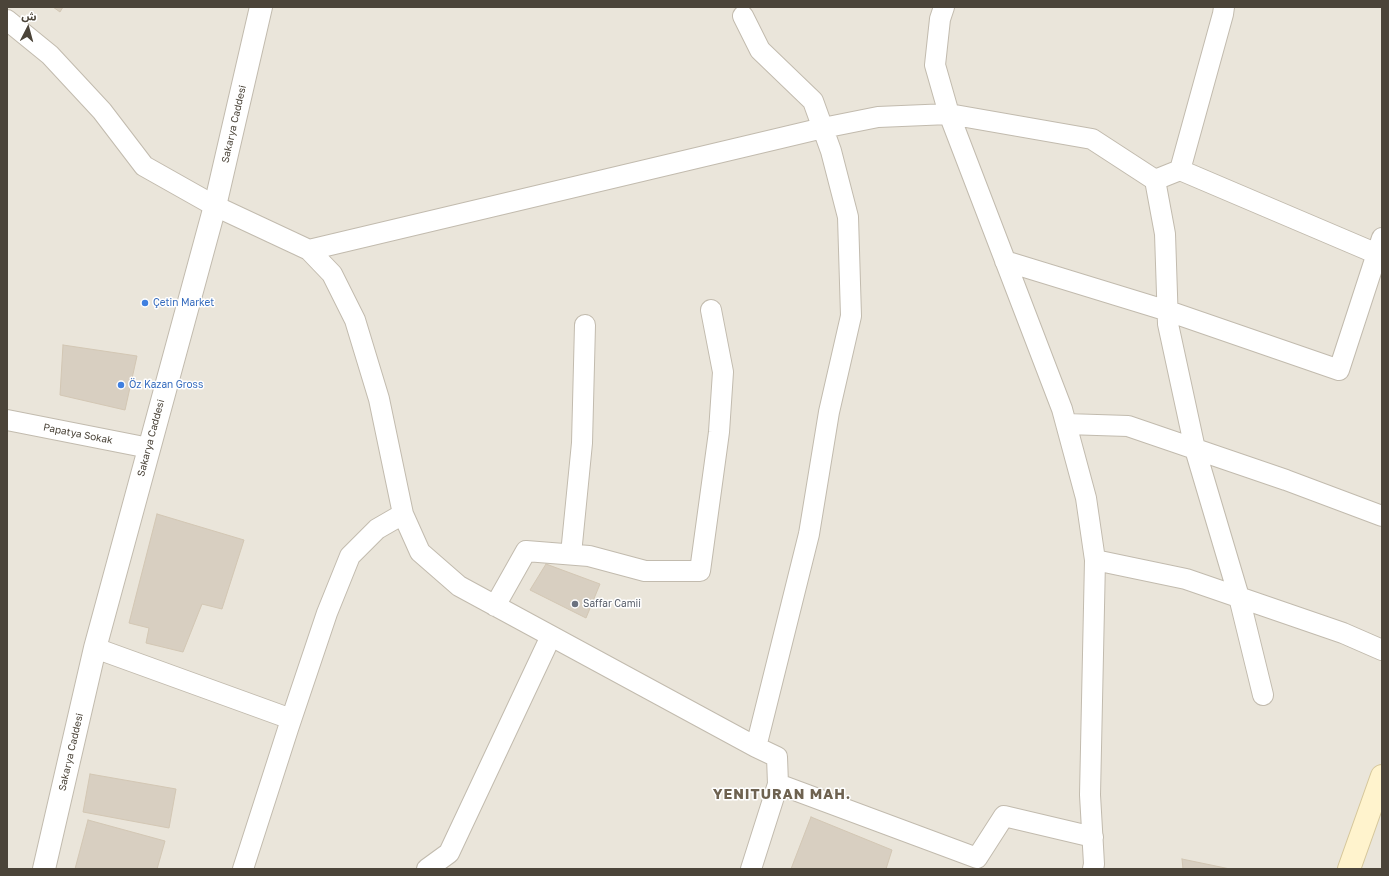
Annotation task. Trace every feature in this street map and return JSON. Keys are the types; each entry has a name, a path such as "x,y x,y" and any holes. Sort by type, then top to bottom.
{"main road":[{"path":"1349,869 1382,776"}],"street":[{"name":"Sakarya Caddesi","path":"44,869 95,648 215,206 260,7"},
{"path":"944,7 940,19 935,65 949,114 1062,409 1086,498 1096,560 1090,795 1093,837 1093,869"},
{"path":"1180,170 1224,7"},
{"path":"743,16 760,50 813,102 823,128 831,151 848,217 851,316 829,412 809,534 756,747"},
{"path":"7,20 50,55 102,111 144,166 215,206 309,250 332,274 355,320 379,399 403,514 420,552 459,586 777,757 778,784 751,869"},
{"path":"309,250 823,128 878,117 949,114 1092,139 1155,180 1165,234 1168,324 1195,449 1239,597 1264,695"},
{"path":"1005,261 1168,311 1339,370 1380,249 1180,170 1155,180"},
{"path":"495,606 526,551 589,556 644,571 700,571 720,432 723,372 711,310"},
{"path":"571,554 582,443 585,324"},
{"name":"Papatya Sokak","path":"7,420 149,448"},
{"path":"1066,424 1128,426 1286,480 1382,516"},
{"path":"243,869 327,613 350,556 377,529 403,514"},
{"path":"1096,560 1186,579 1343,633 1382,650"},
{"path":"427,869 449,853 552,636"},
{"path":"95,648 291,719"},
{"path":"778,784 977,858 1004,816 1093,837"}],"shaded area":[{"path":"7,7 1382,7 1382,869 7,869"}],"building":[{"path":"53,7 63,7 60,12"},
{"path":"63,345 137,356 125,410 60,395"},
{"path":"157,514 244,540 222,609 202,604 183,652 146,643 149,628 129,623"},
{"name":"Saffar Camii","path":"546,564 600,584 586,618 530,590"},
{"path":"90,774 176,789 169,828 83,812"},
{"path":"811,817 892,850 886,869 791,869"},
{"path":"88,820 165,841 157,869 75,869"},
{"path":"1182,859 1230,869 1183,869"}],"place":[{"name":"Çetin Market","path":"145,303"},
{"name":"Öz Kazan Gross","path":"121,385"},
{"name":"Saffar Camii","path":"575,604"}],"district":[{"name":"YENITURAN MAH.","path":"782,795"}]}
